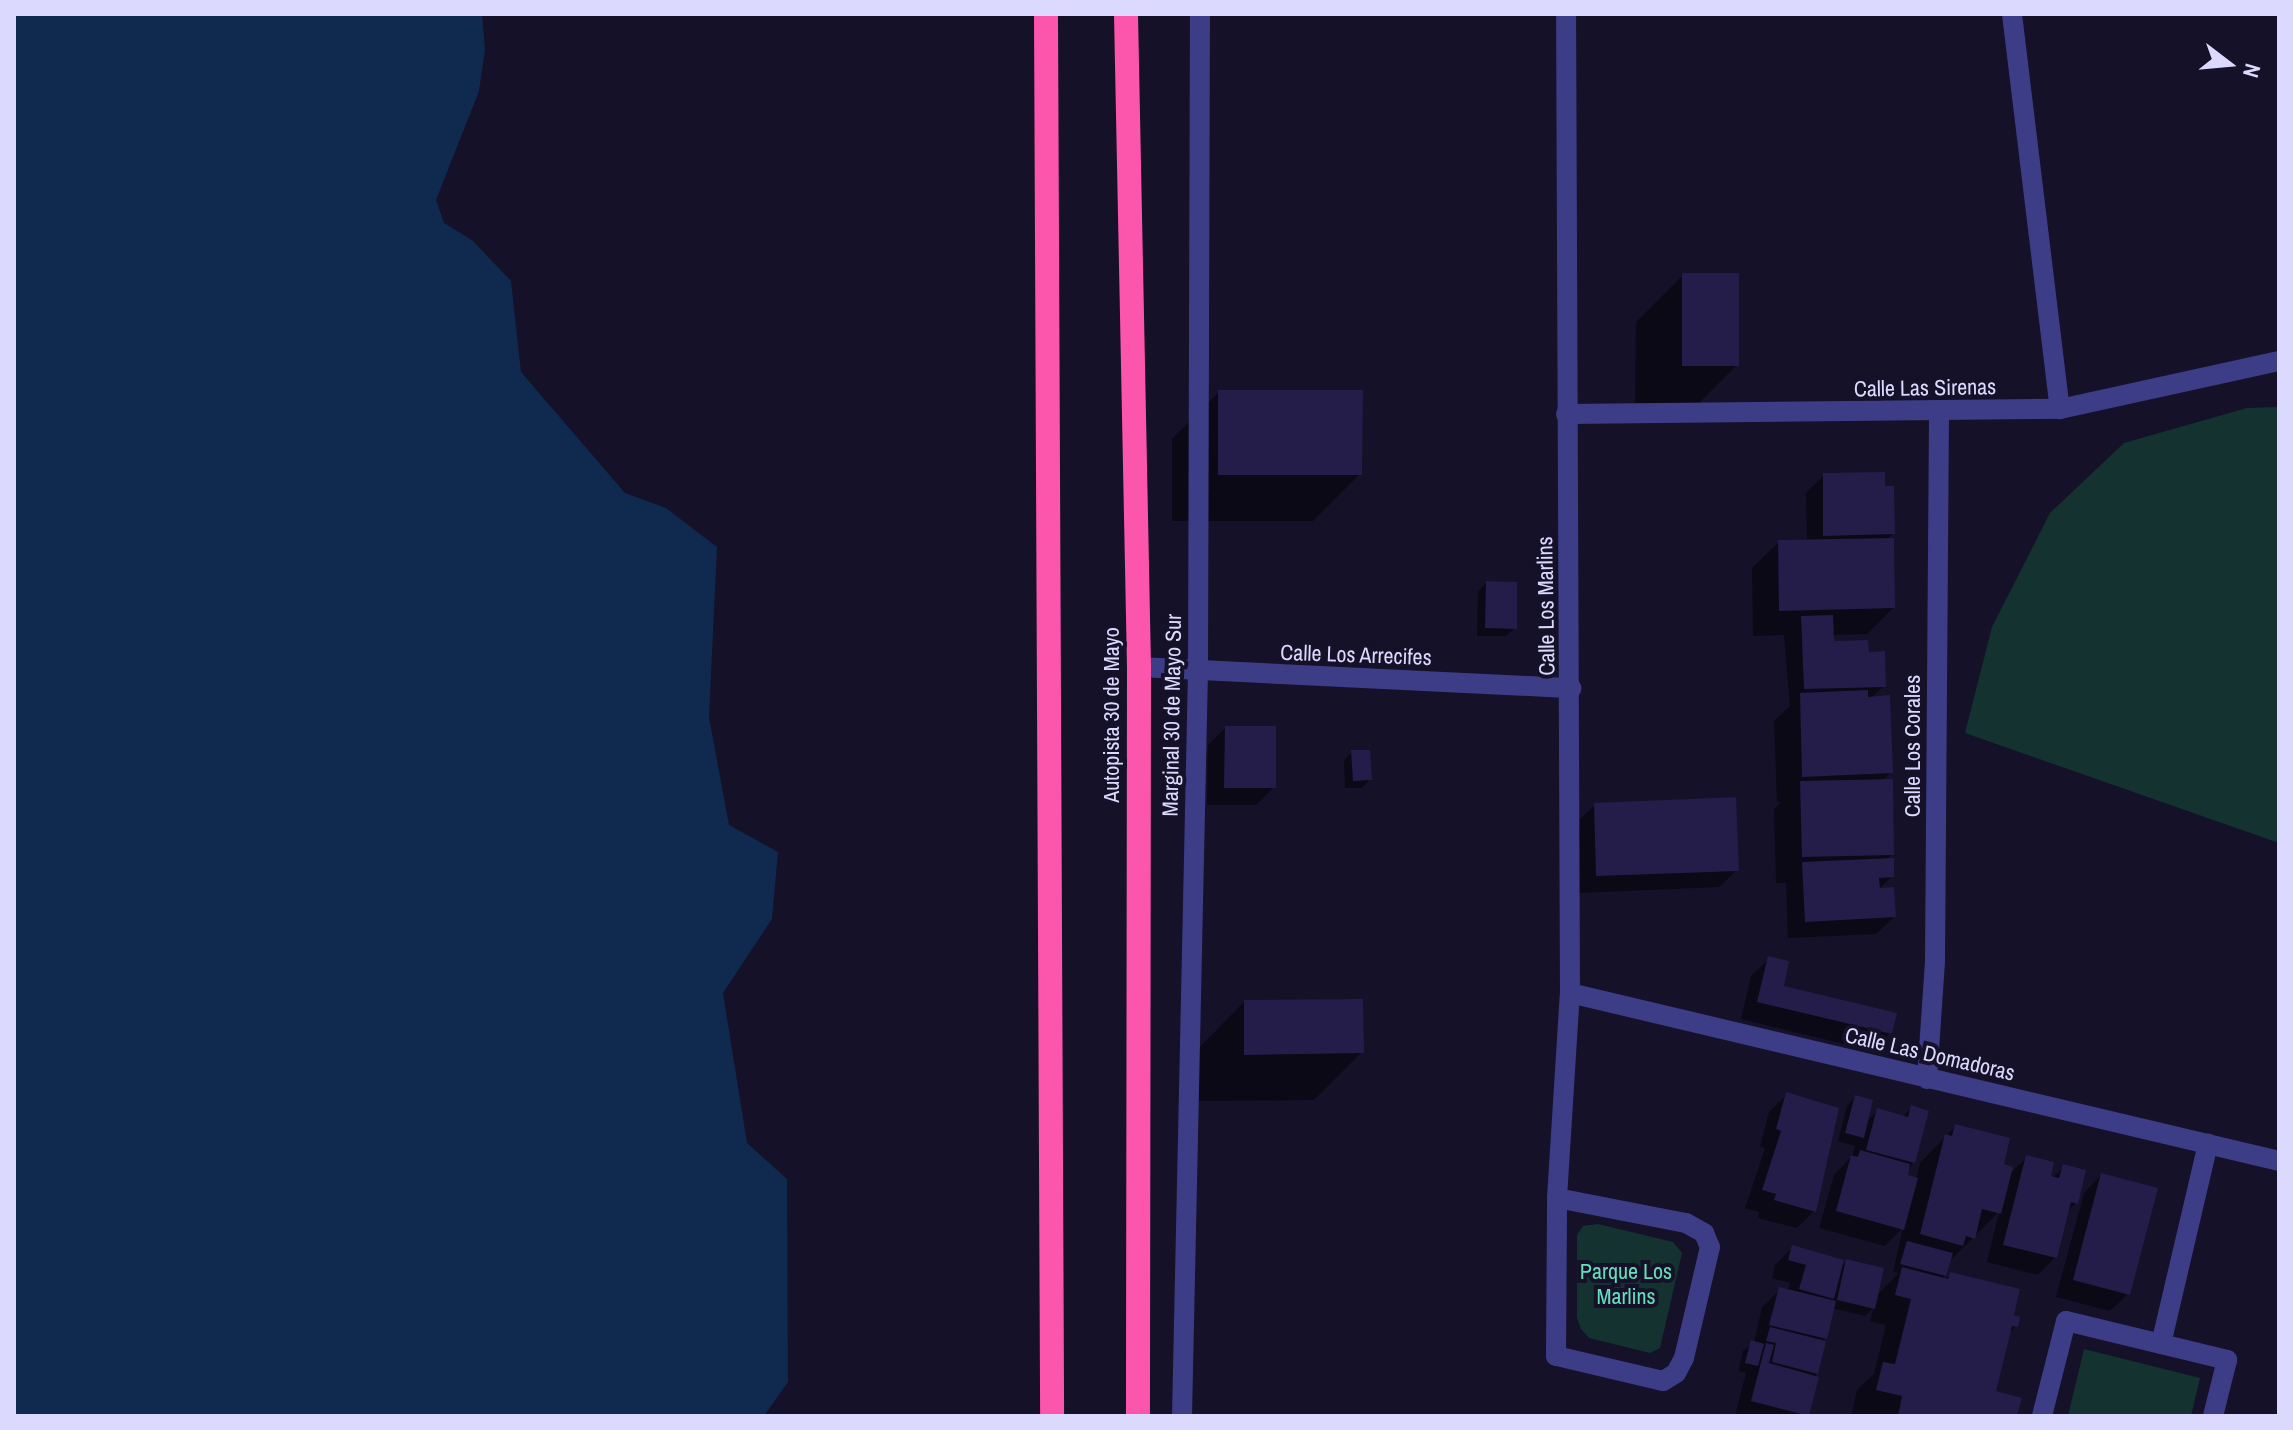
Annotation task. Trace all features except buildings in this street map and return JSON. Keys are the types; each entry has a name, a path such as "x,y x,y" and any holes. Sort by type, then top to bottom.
{"highway":[{"path":"1046,14 1052,1416"},
{"name":"Autopista 30 de Mayo","path":"1126,14 1139,667 1138,1416"}],"street":[{"name":"Marginal 30 de Mayo Sur","path":"1182,1416 1198,673 1200,14"},
{"name":"Calle Los Marlins","path":"1557,1198 1686,1223 1704,1233 1710,1247 1684,1358 1676,1373 1663,1381 1556,1356 1557,1198 1570,993 1566,14"},
{"path":"2012,14 2060,409"},
{"name":"Calle Las Sirenas","path":"1566,414 1939,413 2060,409 2279,361"},
{"name":"Calle Los Corales","path":"1927,1079 1935,961 1939,413"},
{"name":"Calle Los Arrecifes","path":"1139,667 1198,673 1571,688"},
{"name":"Calle Las Domadoras","path":"1570,993 2279,1161"},
{"path":"2161,1344 2208,1143"},
{"path":"2042,1416 2066,1321 2227,1360 2213,1416"}],"green space":[{"path":"2279,407 2279,843 1965,733 1992,627 2050,513 2124,443 2247,408"},
{"name":"Parque Los Marlins","path":"1598,1224 1673,1242 1682,1253 1660,1348 1650,1353 1589,1338 1581,1329 1577,1318 1577,1235 1583,1226"},
{"path":"2084,1349 2200,1378 2191,1416 2068,1416"}],"water":[{"path":"14,14 482,14 485,50 479,91 436,200 444,223 472,240 511,281 521,372 625,493 666,508 717,547 709,717 729,825 778,852 772,919 723,993 747,1143 787,1179 788,1382 764,1416 14,1416"}]}
